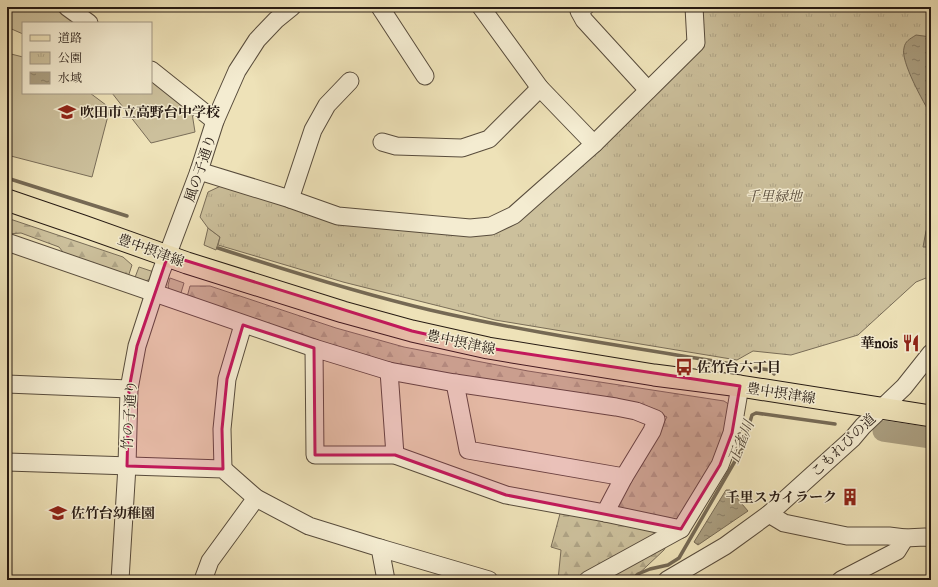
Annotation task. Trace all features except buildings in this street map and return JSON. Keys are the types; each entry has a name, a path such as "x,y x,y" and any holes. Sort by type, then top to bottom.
{"main road":[{"name":"豊中摂津線","path":"7,200 168,255 187,263 328,307 412,331 488,348 931,416"}],"street":[{"path":"67,7 88,22"},
{"name":"風の子通り","path":"168,255 216,121 236,71 257,40 276,20 292,7"},
{"path":"380,7 425,76"},
{"path":"481,7 540,88 594,144"},
{"path":"585,7 579,11 584,20 648,90"},
{"path":"199,171 290,199 338,216 470,228 491,226 514,215 594,144 696,43 694,7"},
{"path":"152,71 216,121"},
{"path":"290,199 313,130 327,105 350,81"},
{"path":"382,142 396,146 462,148 489,139 540,88"},
{"path":"7,242 243,325 389,372 616,407 636,411 656,419 652,431 624,477 605,513"},
{"name":"竹の子通り","path":"120,580 127,466 129,389 138,346 154,293 168,255"},
{"path":"223,469 222,429 227,379 243,325"},
{"path":"314,348 315,455 395,455 506,495 605,513 680,529"},
{"name":"こもれびの道","path":"667,580 725,546 769,514 852,439 904,388 931,353"},
{"path":"389,372 395,455"},
{"path":"455,383 468,450 624,477"},
{"path":"7,384 129,389"},
{"path":"588,580 680,529 720,464 732,433 740,386"},
{"path":"7,462 223,469 256,498 309,526 488,580"},
{"path":"203,580 210,561 256,498"},
{"path":"769,514 784,523 847,536 890,536 905,538 925,536 931,538"},
{"path":"841,580 897,551 905,538"},
{"path":"380,548 386,580"}],"highlighted area":[{"path":"168,255 412,331 488,348 740,386 732,433 720,465 681,529 506,495 395,455 315,455 314,348 243,325 227,379 222,429 223,469 127,466 129,389 137,346"}],"green space":[{"path":"7,7 54,7 75,22 22,22 22,34 7,27"},
{"name":"千里緑地","path":"701,7 931,7 931,276 916,282 858,335 791,355 753,351 737,360 495,320 343,282 218,245 220,237 208,228 200,217 208,192 225,184 341,223 493,231 704,45"},
{"path":"7,53 22,57 22,94 91,94 110,108 92,177 7,155"},
{"path":"152,81 192,113 195,132 151,143 113,94 152,94"},
{"path":"7,218 123,257 132,265 128,277 66,256 59,247 21,233 7,234"},
{"path":"208,228 220,237 216,250 204,245"},
{"path":"139,267 154,272 149,280 134,280"},
{"path":"170,278 184,283 180,296 169,290 168,285"},
{"path":"190,286 210,286 336,328 404,347 528,371 724,401 730,405 727,436 664,550 632,580 558,580 561,550 551,547 561,510 608,519 667,417 638,404 392,366 187,297"}],"water":[{"path":"916,35 931,37 931,115 913,82 904,54 905,44"},
{"path":"931,220 931,247 923,247 926,231"},
{"path":"726,490 730,490 748,511 698,545 694,542"}],"waterway":[{"path":"7,178 127,216"},
{"path":"218,248 323,281 430,310 543,333 731,364"},
{"path":"755,368 771,370 774,374"},
{"name":"正雀川","path":"631,580 638,574 650,569 668,565 679,558 742,449 752,415 756,413 835,424"},
{"name":"正雀川","path":"883,431 931,438"}],"place":[{"name":"吹田市立高野台中学校","path":"67,112"},
{"name":"華nois","path":"911,343"},
{"name":"佐竹台六丁目","path":"684,367"},
{"name":"千里スカイラーク","path":"850,497"},
{"name":"佐竹台幼稚園","path":"58,513"}]}
